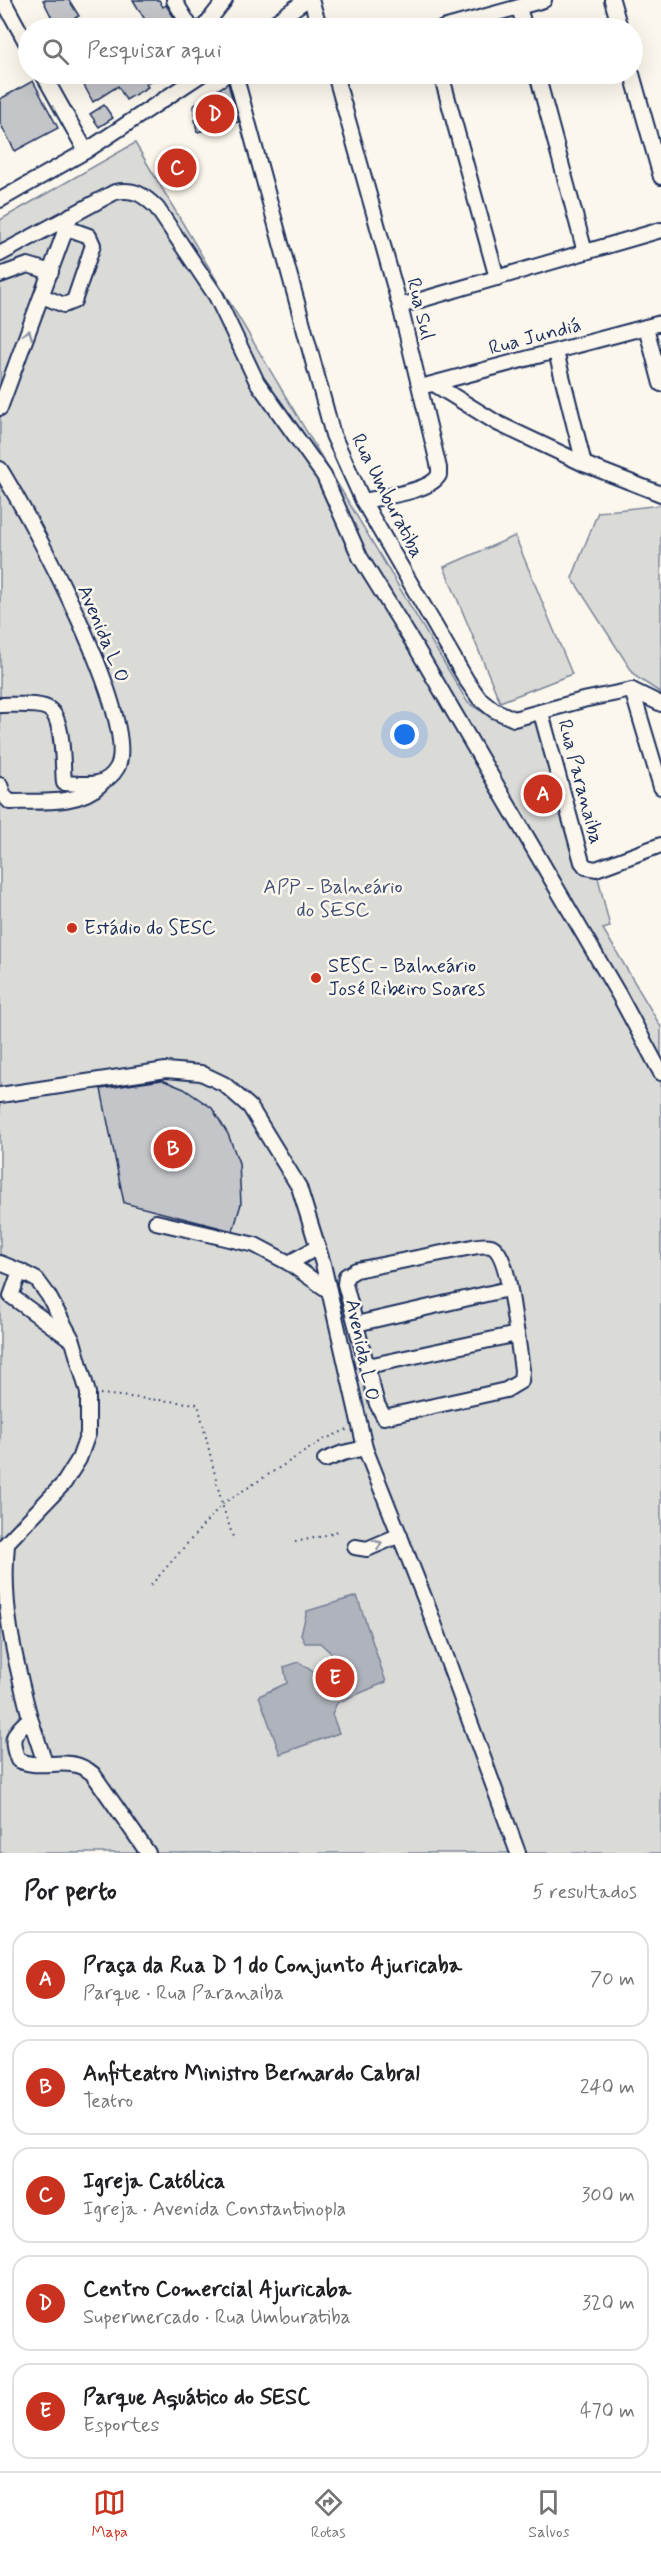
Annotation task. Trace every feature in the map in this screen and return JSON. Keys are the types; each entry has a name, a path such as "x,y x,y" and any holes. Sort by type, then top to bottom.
{"street":[{"path":"174,0 185,18"},
{"path":"210,18 225,0"},
{"path":"282,18 309,0 316,18"},
{"path":"481,18 544,0"},
{"path":"612,0 617,18"},
{"path":"3,3 18,29"},
{"path":"519,8 522,18"},
{"path":"49,84 86,151"},
{"path":"0,200 86,151 187,84"},
{"name":"Rua Umburatiba","path":"238,84 333,435 363,501 479,698 494,710 514,719 583,699 633,690"},
{"name":"Rua Sul","path":"337,84 400,306 437,457 439,475 431,483 411,491 363,501"},
{"path":"444,84 497,278"},
{"path":"540,84 585,252"},
{"path":"635,84 661,177"},
{"path":"0,254 69,222 115,192 127,190 146,197 165,219 216,296 257,382 324,476 360,557 417,649 619,995 661,1073"},
{"path":"0,408 69,222"},
{"path":"42,296 64,305 74,301 93,245 88,236 69,222"},
{"path":"400,306 661,230"},
{"path":"0,275 28,266 51,272"},
{"name":"Rua Jundiá","path":"419,388 661,323"},
{"path":"646,327 661,384"},
{"path":"556,352 584,464"},
{"path":"434,384 497,423 584,464 661,494"},
{"name":"Avenida L O","path":"0,469 18,498 84,631 118,723 122,755 116,770 93,791 71,800 10,802 4,796 0,785"},
{"path":"633,690 661,704"},
{"path":"633,690 661,787"},
{"path":"0,705 46,707 55,713 59,724 64,783 95,785 102,782"},
{"name":"Rua Paranaiba","path":"541,713 582,862 586,867 596,869 661,845"},
{"name":"Avenida L O","path":"0,1095 166,1070 201,1074 224,1084 250,1107 299,1187 329,1291 364,1448 428,1607 518,1853"},
{"path":"156,1222 255,1245 289,1263 329,1291"},
{"path":"491,1246 498,1251 506,1263 508,1288 517,1334 522,1370 521,1381 506,1389 384,1417 377,1404 345,1284 346,1276 356,1270 472,1247 491,1246"},
{"path":"289,1263 318,1247"},
{"path":"0,1263 37,1280 48,1295 72,1341 88,1393 88,1434 79,1459 64,1483 3,1548 9,1635 30,1718 45,1763"},
{"path":"20,1271 6,1297 72,1341"},
{"path":"356,1324 508,1288"},
{"path":"368,1366 517,1334"},
{"path":"342,1351 363,1347"},
{"path":"326,1460 364,1448"},
{"path":"355,1547 368,1549 400,1535"},
{"path":"30,1718 16,1731 12,1744 18,1760 29,1765 72,1763 84,1766 93,1774 148,1853"}],"path":[{"path":"88,1393 198,1404 222,1504 234,1540"},
{"path":"151,1585 222,1504 323,1440 358,1424"},
{"path":"295,1542 341,1530"}],"green space":[{"name":"SESC - Balneário José Ribeiro Soares","path":"135,143 468,703 494,719 514,726 543,719 582,862 596,869 610,927 603,929 661,1027 661,1853 0,1853 0,220"},
{"path":"661,505 661,693 635,676 572,578 598,512"},
{"path":"515,536 572,674 500,702 444,567"}],"shaded area":[{"path":"357,1596 386,1682 337,1703 332,1714 339,1733 280,1754 259,1696 287,1683 284,1667 299,1662 316,1674 327,1664 331,1653 320,1643 305,1643 301,1634 307,1611"}],"building":[{"path":"43,0 69,0 79,16 75,18 52,18"},
{"path":"133,0 159,0 163,7 166,5 174,18 144,18"},
{"path":"28,84 35,84 58,128 15,151 0,123 0,99"},
{"path":"83,84 146,84 148,87 126,100 118,86 93,102"},
{"path":"228,84 239,122 197,132 193,106"},
{"path":"104,105 113,118 99,127 90,114"},
{"path":"162,1080 184,1089 212,1108 228,1134 239,1163 241,1204 233,1231 124,1203 101,1089"}],"place":[{"name":"Centro Comercial Ajuricaba","path":"215,114"},
{"name":"Igreja Católica","path":"177,168"},
{"name":"Praça da Rua D 1 do Conjunto Ajuricaba","path":"543,794"},
{"name":"Estádio do SESC","path":"72,928"},
{"name":"SESC - Balneário José Ribeiro Soares","path":"316,978"},
{"name":"Anfiteatro Ministro Bernardo Cabral","path":"173,1149"},
{"name":"Parque Aquático do SESC","path":"335,1678"}],"park label":[{"name":"APP - Balneário do SESC","path":"333,898"}]}
